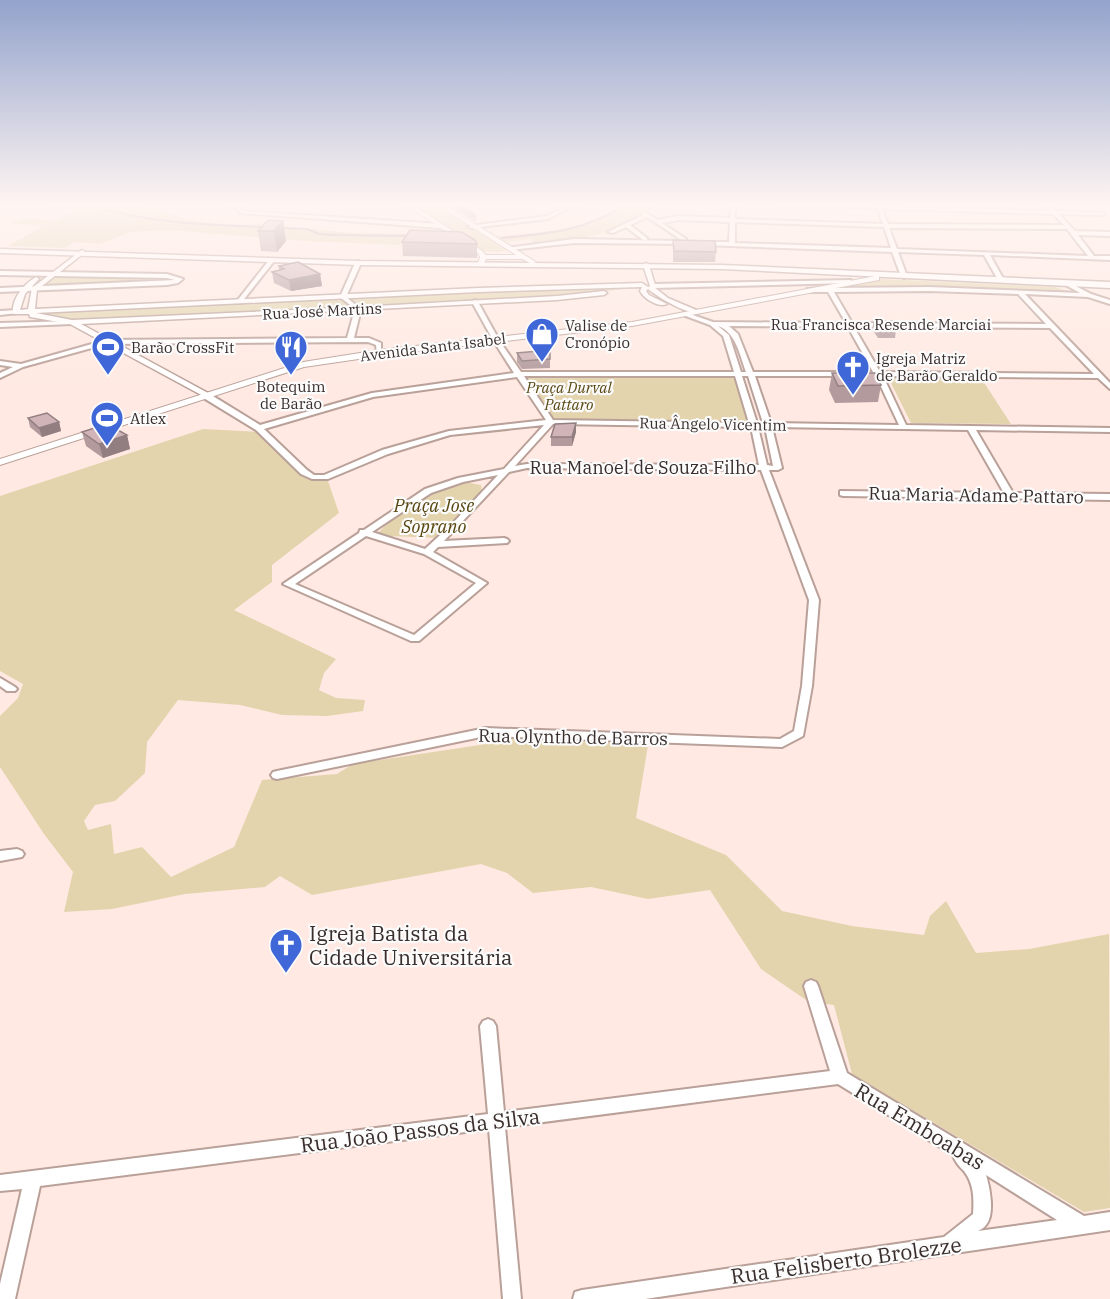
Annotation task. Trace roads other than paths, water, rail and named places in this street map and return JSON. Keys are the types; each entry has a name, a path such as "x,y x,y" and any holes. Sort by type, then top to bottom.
{"main road":[{"path":"504,265 722,267 849,277 1068,284 1088,291 1110,286"},
{"path":"616,265 643,266"},
{"path":"876,278 890,275"},
{"path":"849,277 890,275 1110,286"},
{"name":"Avenida Santa Isabel","path":"0,462 303,365 379,353 588,331 806,290 829,288 849,277"}],"street":[{"path":"16,312 24,289 58,265"},
{"path":"32,313 34,289 62,265"},
{"path":"239,302 268,265"},
{"path":"343,297 357,265"},
{"path":"900,265 904,276"},
{"path":"992,265 1001,280"},
{"path":"643,266 647,287"},
{"path":"0,273 179,278 176,282 167,283 0,290"},
{"name":"Rua José Martins","path":"1,326 557,298 647,287 849,277"},
{"path":"1056,285 1088,291 1110,302"},
{"path":"0,313 478,290 647,287 666,299 722,323 735,334 768,425 778,468 766,471 726,335 712,324 646,296 643,291 647,287"},
{"path":"829,288 1020,293 1088,291"},
{"path":"829,288 878,374 903,426"},
{"path":"1020,293 1110,387"},
{"path":"343,297 358,309 350,340"},
{"path":"363,532 427,552 551,422 496,340 475,302"},
{"path":"32,313 72,322 205,395 259,428 372,395 520,374 1100,376"},
{"name":"Rua Francisca Resende Marciai","path":"712,324 1051,326"},
{"path":"0,376 21,366 106,342 374,340 379,344 379,353"},
{"path":"0,363 21,366"},
{"name":"Rua Ângelo Vicentim","path":"259,428 312,477 325,477 385,452 449,433 551,422 1110,430"},
{"path":"971,428 1010,496"},
{"name":"Rua Manoel de Souza Filho","path":"427,552 482,583 415,639 288,584 363,532 428,491 462,480 527,466 766,471"},
{"name":"Rua Olyntho de Barros","path":"277,775 486,732 782,742 799,733 807,686 814,600 766,471"},
{"name":"Rua Maria Adame Pattaro","path":"843,493 1110,497"},
{"path":"437,544 504,542"},
{"path":"0,681 11,689"},
{"path":"0,856 17,854"},
{"name":"Rua Emboabas","path":"811,986 840,1077 1082,1225"},
{"path":"488,1026 512,1299"},
{"name":"Rua João Passos da Silva","path":"0,1183 840,1077"},
{"path":"944,1140 972,1167 984,1193 981,1218 949,1245"},
{"path":"6,1299 33,1179"},
{"name":"Rua Felisberto Brolezze","path":"582,1299 1110,1221"}],"place":[{"name":"Valise de Cronópio","path":"542,363"},
{"name":"Barão CrossFit","path":"108,376"},
{"name":"Botequim de Barão","path":"291,376"},
{"name":"Igreja Matriz de Barão Geraldo","path":"853,396"},
{"name":"Atlex","path":"107,447"},
{"name":"Igreja Batista da Cidade Universitária","path":"286,974"}],"park label":[{"name":"Praça Durval Pattaro","path":"569,396"},
{"name":"Praça Jose Soprano","path":"434,515"}]}
